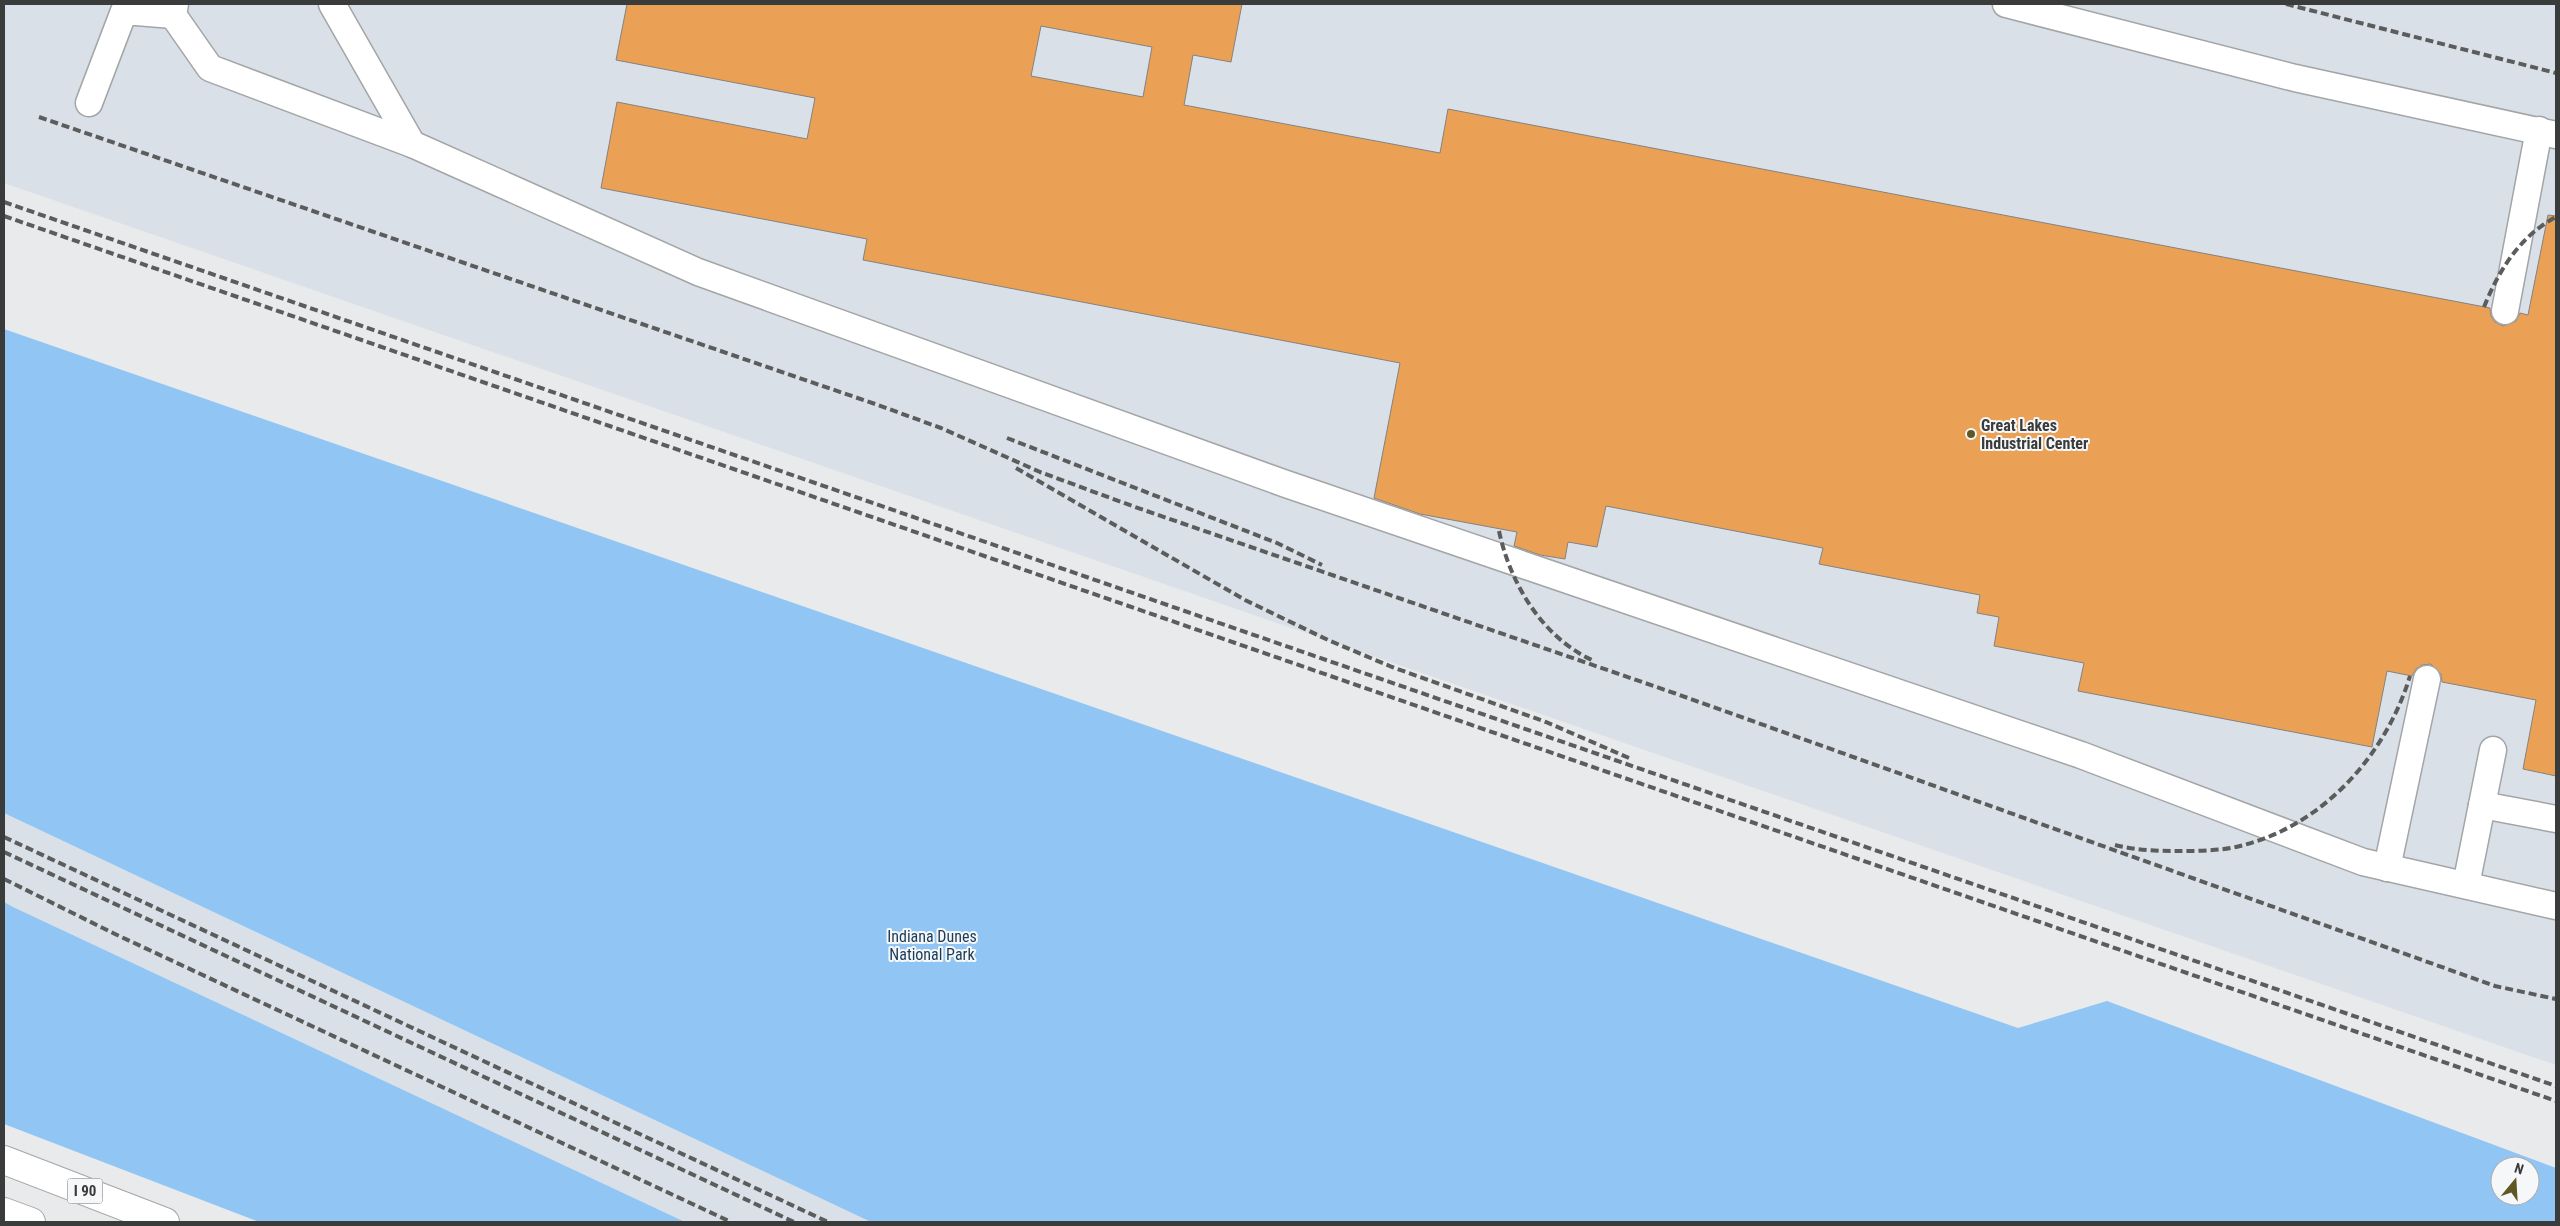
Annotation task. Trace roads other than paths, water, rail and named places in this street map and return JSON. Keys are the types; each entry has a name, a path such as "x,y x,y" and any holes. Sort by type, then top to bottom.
{"highway":[{"name":"I 90","path":"4,1160 165,1222"},
{"path":"4,1212 31,1222"}],"lane":[{"path":"332,4 412,144"},
{"path":"2006,4 2295,78 2548,132 2505,311"},
{"path":"89,103 124,11 174,9 210,68 412,144 698,272 1286,484 2081,755 2363,862 2556,906"},
{"path":"2387,868 2427,679"},
{"path":"2466,886 2493,750"},
{"path":"2482,805 2556,819"}],"railway":[{"path":"2286,4 2556,73"},
{"path":"39,117 878,405 941,428 1040,472 1135,507 1674,693 2495,986 2556,999"},
{"path":"4,202 2556,1086"},
{"path":"4,216 2556,1101"},
{"path":"2484,307 2512,255 2532,234 2556,217"},
{"path":"1007,438 1277,543 1322,565"},
{"path":"1016,468 1245,600 1328,640 1392,667 1546,722 1629,758"},
{"path":"1499,531 1511,570 1531,606 1558,637 1574,650 1592,660"},
{"path":"2115,845 2161,851 2225,849 2270,836 2298,822 2324,804 2347,783 2368,759 2385,733 2399,705 2410,676"},
{"path":"4,837 828,1222"},
{"path":"4,852 794,1222"},
{"path":"4,879 115,934 731,1222"}],"place":[{"name":"Great Lakes Industrial Center","path":"1971,434"}],"park label":[{"name":"Indiana Dunes National Park","path":"932,945"}]}
